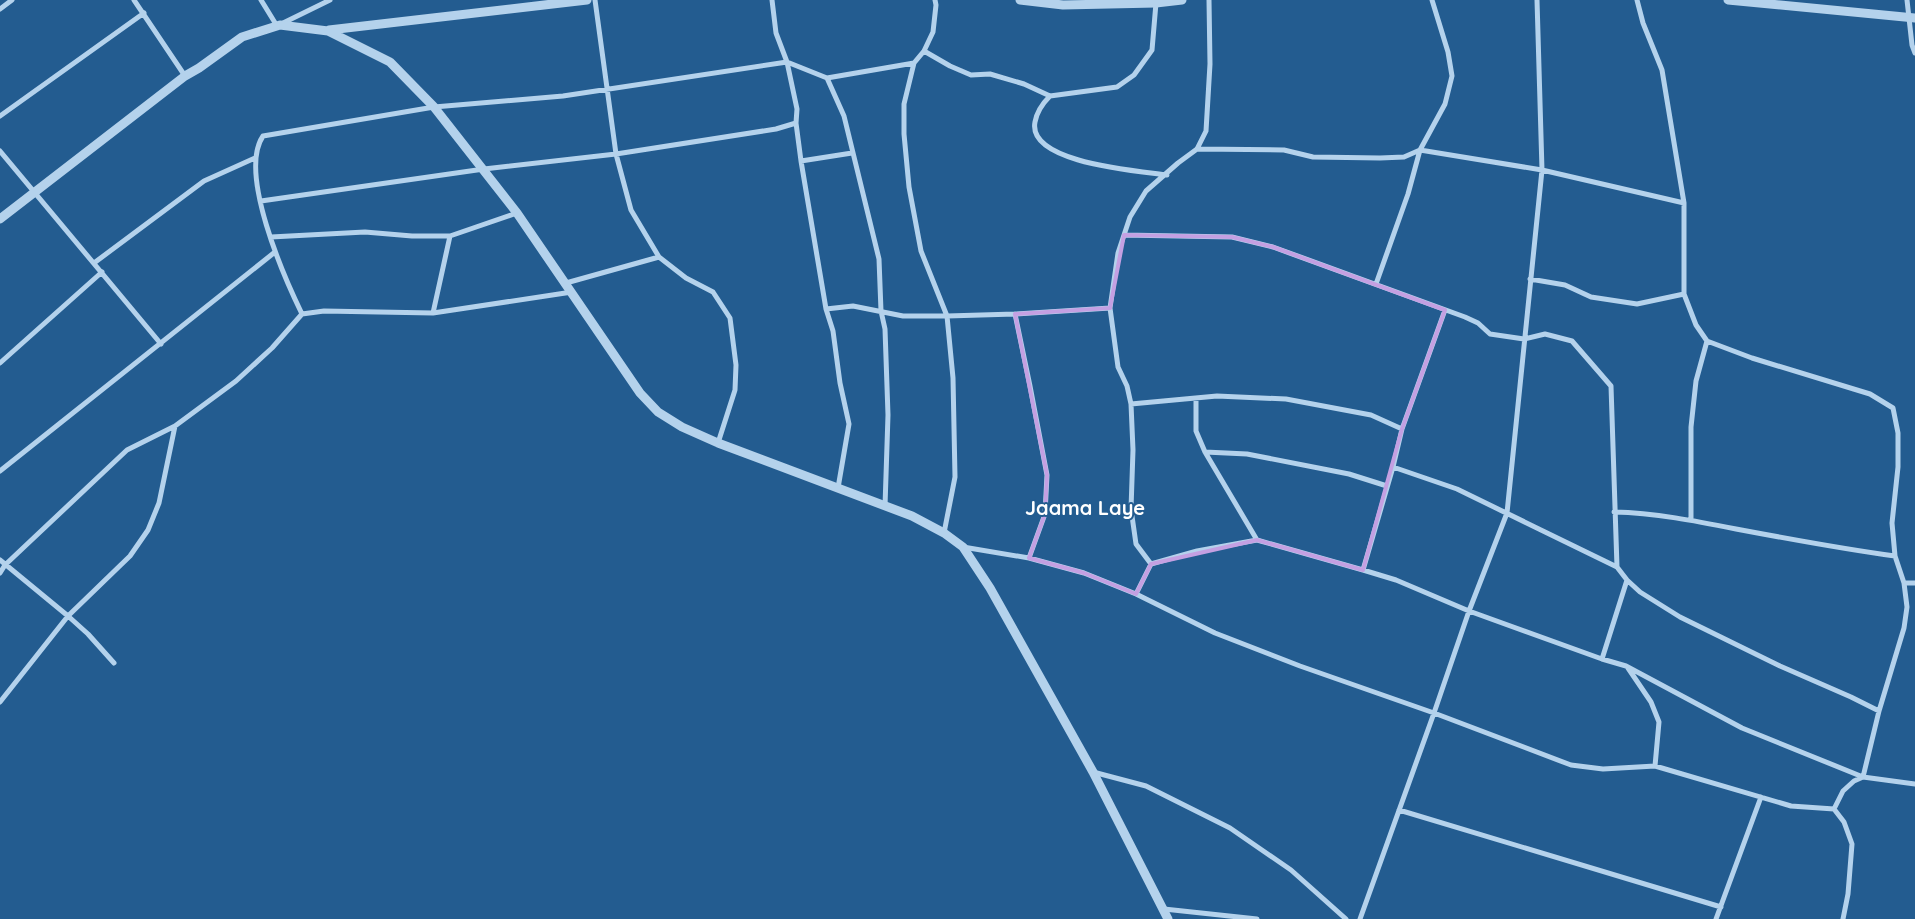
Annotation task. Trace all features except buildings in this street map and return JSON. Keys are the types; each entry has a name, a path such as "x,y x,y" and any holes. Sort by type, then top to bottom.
{"street":[{"path":"0,9 12,0"},
{"path":"134,0 185,76"},
{"path":"261,0 279,25 328,30 587,0"},
{"path":"0,218 185,76 242,37 279,25 330,0"},
{"path":"595,0 616,154 631,210 659,257 686,278 713,292 730,318 736,365 735,390 718,443"},
{"path":"772,0 776,33 787,62 797,108 796,124 801,161 826,308 849,424 838,488"},
{"path":"935,0 933,32 924,51 914,63 904,104 904,134 909,188 921,251 947,316 953,378 955,477 944,533"},
{"path":"1020,0 1063,5 1182,0"},
{"path":"1151,564 1136,544 1131,509 1133,450 1131,404 1118,367 1110,308 1118,253 1130,216 1146,192 1197,149 1206,131 1210,64 1209,0"},
{"path":"1376,284 1408,194 1420,150 1445,104 1452,76 1448,52 1432,0"},
{"path":"1360,919 1469,610 1506,513 1542,170 1537,0"},
{"path":"1637,0 1643,23 1662,70 1684,203 1684,294 1696,325 1707,341 1752,358 1870,394 1893,408 1898,433 1898,467 1892,522 1895,556 1904,583 1907,607 1904,628 1879,712 1863,777"},
{"path":"1728,0 1912,18"},
{"path":"1907,0 1912,18 1912,45 1915,53"},
{"path":"924,51 950,66 971,75 990,74 1024,84 1050,96 1118,87 1134,75 1152,50 1156,1"},
{"path":"0,116 144,13"},
{"path":"328,30 390,62 434,107 517,213 640,393 658,412 682,427 718,443 912,516 944,533 962,547 990,588 1093,772 1168,919"},
{"path":"302,314 280,267 254,176 257,144 262,136 434,107 563,96 787,62 827,78 914,63"},
{"path":"827,78 844,116 878,259 881,311 885,329 888,415 885,506"},
{"path":"1050,96 1043,102 1036,117 1033,130 1038,139 1049,148 1078,161 1167,175"},
{"path":"261,201 484,169 616,154 796,124"},
{"path":"1197,149 1284,150 1313,157 1380,158 1404,157 1420,150 1542,170 1684,203"},
{"path":"0,151 161,344"},
{"path":"801,161 852,152"},
{"path":"94,263 204,181 255,158"},
{"path":"271,237 365,232 412,236 450,236 517,213"},
{"path":"1124,235 1232,237 1273,247 1446,310 1478,324 1490,334 1524,339 1545,334 1572,341 1611,386 1617,567"},
{"path":"433,313 450,236"},
{"path":"0,471 275,252"},
{"path":"566,284 659,257"},
{"path":"0,363 102,272"},
{"path":"1530,279 1565,285 1591,297 1637,304 1684,294"},
{"path":"0,573 5,566 127,450 175,426 236,381 272,348 302,314 324,311 433,313 572,292"},
{"path":"826,308 854,306 903,316 1015,314 1110,308"},
{"path":"1363,570 1393,468 1402,429 1446,310"},
{"path":"1015,314 1046,475 1045,514 1029,558"},
{"path":"1691,520 1692,427 1696,381 1707,341"},
{"path":"1131,404 1216,396 1286,399 1371,415 1402,429"},
{"path":"1196,398 1196,431 1205,452 1258,540"},
{"path":"0,702 68,616 130,556 148,530 159,503 175,426"},
{"path":"1205,452 1247,454 1349,474 1387,486"},
{"path":"1393,468 1457,489 1617,567 1640,592 1680,617 1879,712"},
{"path":"1614,512 1632,512 1691,520 1851,550 1895,556"},
{"path":"1136,594 1151,564 1197,551 1258,540 1396,580 1469,610 1626,666 1742,728 1863,777 1915,784"},
{"path":"962,547 1029,558 1084,573 1136,594 1215,633 1571,765 1603,769 1655,766 1791,806 1834,809 1844,822 1852,844 1848,894 1843,919"},
{"path":"0,560 88,634 114,663"},
{"path":"1602,659 1627,580"},
{"path":"1904,583 1915,583"},
{"path":"1626,666 1651,702 1660,722 1655,766"},
{"path":"1093,772 1146,786 1230,828 1290,870 1346,919"},
{"path":"1834,809 1843,791 1854,781 1863,777"},
{"path":"1716,919 1761,797"},
{"path":"1399,810 1721,907"},
{"path":"1164,910 1257,919"}],"highlighted area":[{"path":"1124,235 1232,237 1273,247 1445,310 1402,429 1363,570 1257,540 1151,564 1136,594 1084,573 1029,558 1045,514 1047,475 1015,314 1110,308"}],"district":[{"name":"Jaama Laye","path":"1085,507"}]}
